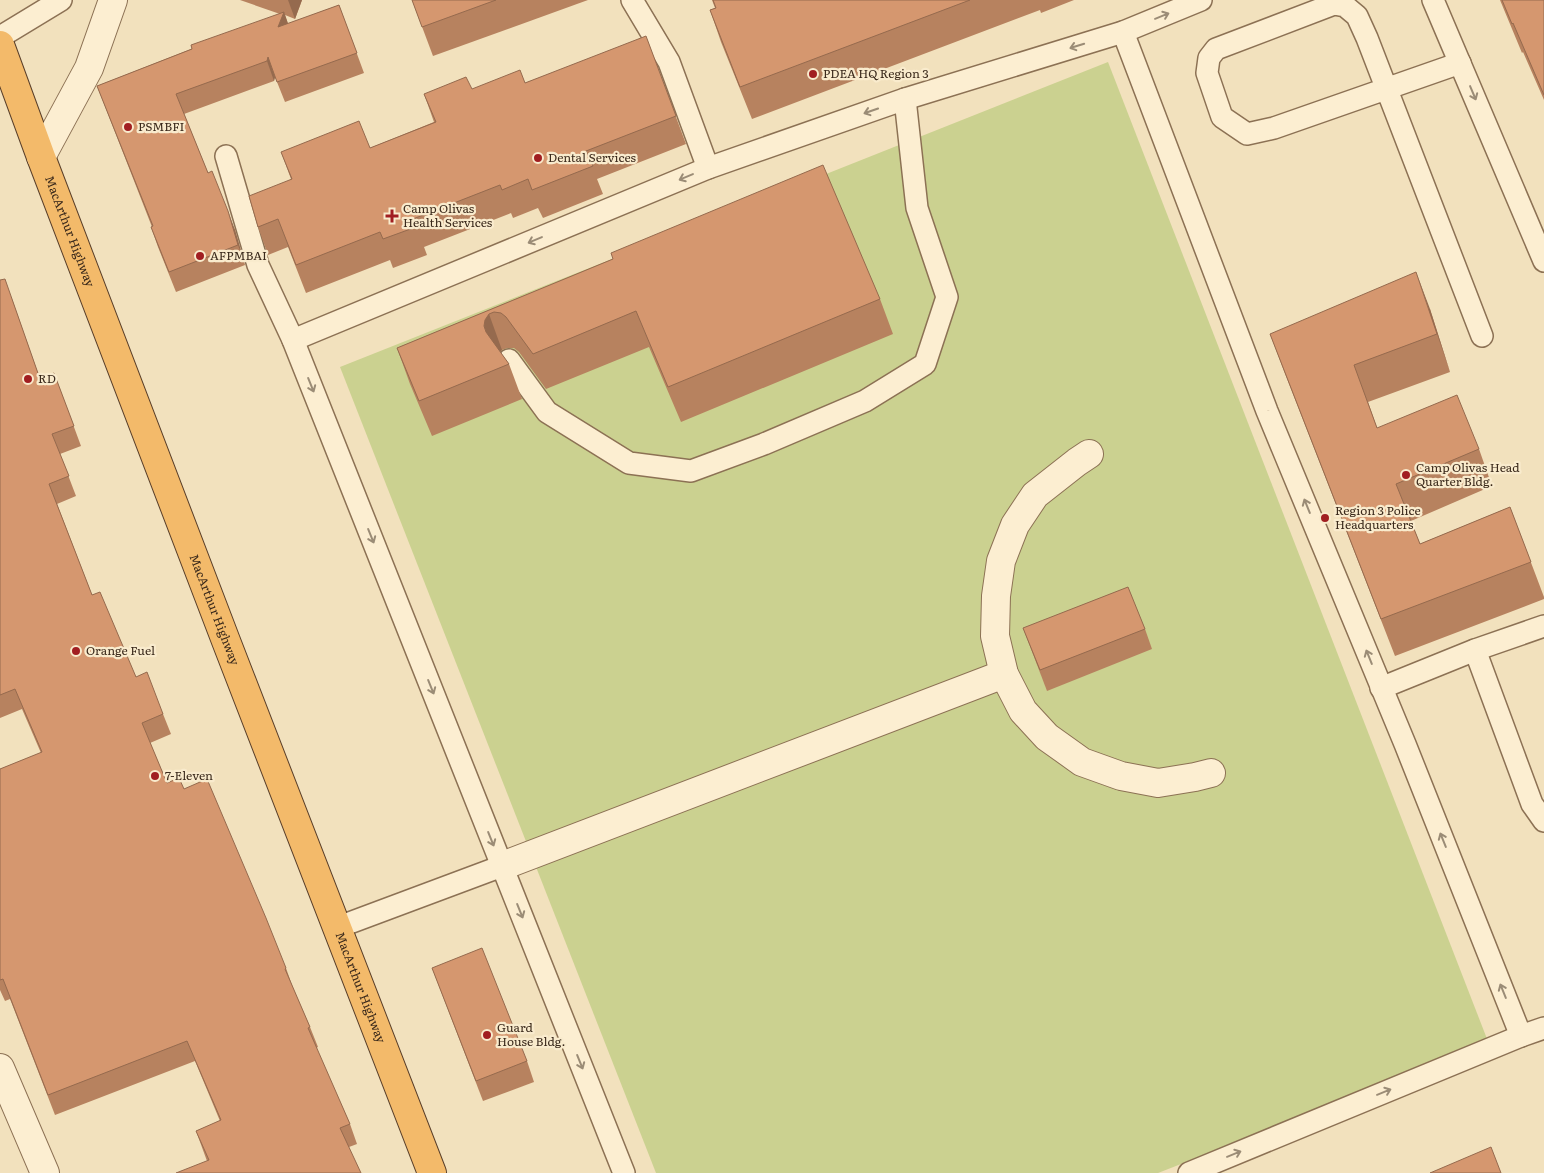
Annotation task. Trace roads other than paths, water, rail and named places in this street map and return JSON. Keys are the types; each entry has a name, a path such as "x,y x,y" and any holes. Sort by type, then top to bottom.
{"highway":[{"name":"MacArthur Highway","path":"0,45 41,157 336,928 432,1173"}],"street":[{"path":"41,157 89,68 113,0"},
{"path":"1090,454 1035,495 1015,525 1001,561 996,596 995,636 1004,674 1023,711 1047,737 1082,762 1121,776 1158,783 1211,773"},
{"path":"502,866 1004,674"},
{"path":"0,1068 45,1173"}],"lane":[{"path":"0,37 61,0"},
{"path":"632,0 668,62 708,168"},
{"path":"293,340 708,168 905,99 1123,32 1201,0"},
{"path":"1433,0 1544,261"},
{"path":"1460,63 1387,89 1274,128 1247,134 1222,117 1207,73 1209,58 1216,49 1334,4 1345,6 1357,16 1387,89 1482,336"},
{"path":"1123,32 1267,411 1405,744 1521,1036"},
{"path":"508,360 546,412 629,463 691,471 764,444 865,401 925,364 947,296 917,208 905,99"},
{"path":"226,156 258,265 293,340 624,1173"},
{"path":"1381,688 1475,650 1544,626"},
{"path":"1475,650 1532,804 1544,821"},
{"path":"336,928 502,866"},
{"path":"1189,1173 1544,1028"}],"place":[{"name":"PDEA HQ Region 3","path":"813,74"},
{"name":"PSMBFI","path":"128,127"},
{"name":"Dental Services","path":"538,158"},
{"name":"Camp Olivas Health Services","path":"392,216"},
{"name":"AFPMBAI","path":"200,256"},
{"name":"RD","path":"28,379"},
{"name":"Camp Olivas Head Quarter Bldg.","path":"1406,475"},
{"name":"Region 3 Police Headquarters","path":"1325,518"},
{"name":"Orange Fuel","path":"76,651"},
{"name":"7-Eleven","path":"155,776"},
{"name":"Guard House Bldg.","path":"487,1035"}]}
